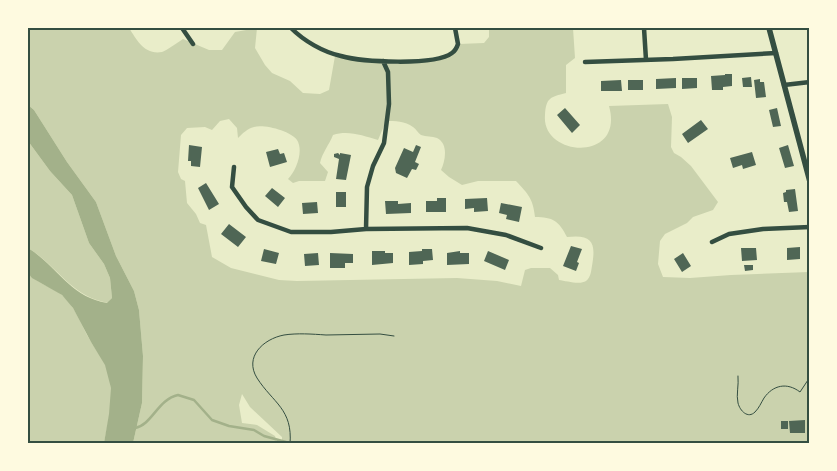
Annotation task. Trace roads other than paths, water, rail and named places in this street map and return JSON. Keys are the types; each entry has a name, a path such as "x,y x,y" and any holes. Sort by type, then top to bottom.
{"street":[{"path":"182,28 193,44"},
{"path":"291,28 314,45 339,56 360,60 383,61 428,60 449,55 458,44 455,28"},
{"path":"644,28 646,60"},
{"path":"769,28 810,182"},
{"path":"585,62 776,53"},
{"path":"366,229 367,187 373,166 384,143 389,104 388,72 383,61"},
{"path":"784,85 810,82"},
{"path":"234,167 232,187 258,220 291,232 467,228 506,235 541,248"},
{"path":"712,242 729,234 763,229 810,227"}],"waterway":[{"path":"135,428 146,422 165,401 178,395 194,400 212,420 229,426 254,430 264,436 286,442"}]}
